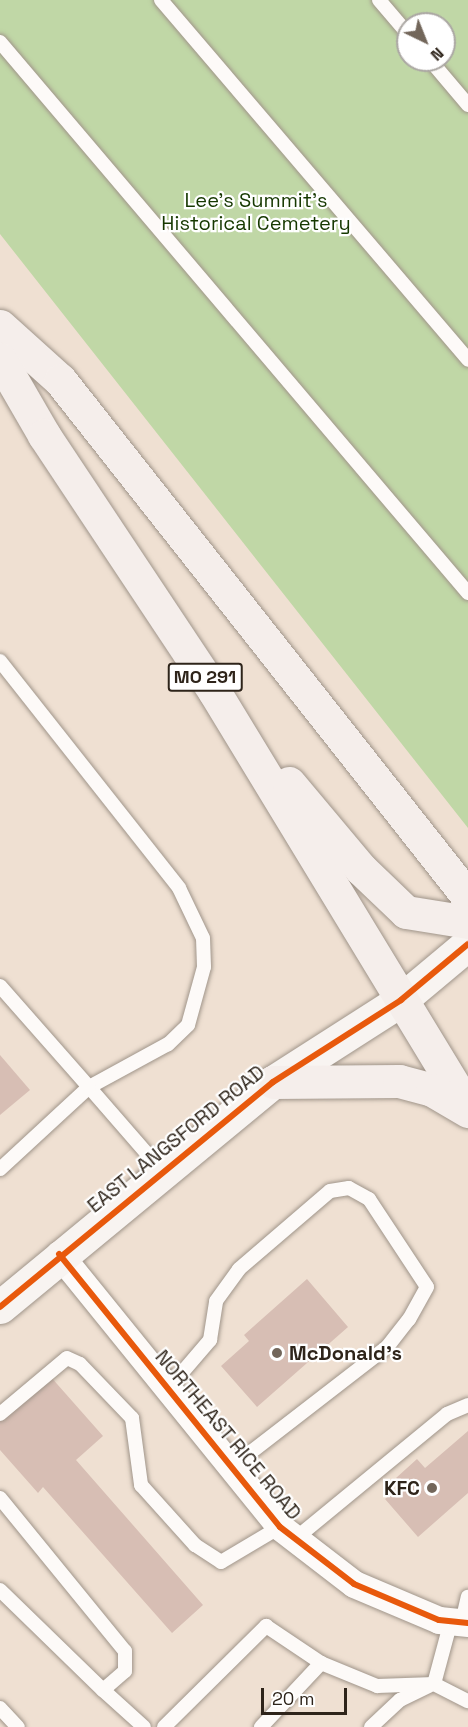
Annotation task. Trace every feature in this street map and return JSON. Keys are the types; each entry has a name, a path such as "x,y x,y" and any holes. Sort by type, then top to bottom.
{"main road":[{"path":"0,326 60,380 468,897"},
{"name":"MO 291","path":"0,359 44,435 214,691 468,1110"},
{"path":"214,691 361,869 406,912 468,922"},
{"path":"273,1082 399,1082 432,1090 468,1110"}],"street":[{"name":"EAST LANGSFORD ROAD","path":"0,1307 59,1254 273,1082 401,1000 468,944"},
{"name":"NORTHEAST RICE ROAD","path":"59,1254 287,1533 354,1584 439,1620 462,1616"}],"lane":[{"path":"161,0 468,360"},
{"path":"379,0 396,20"},
{"path":"0,42 468,593"},
{"path":"440,72 468,105"},
{"path":"0,661 179,888 203,938 204,967 188,1025 168,1044 89,1088 0,1169"},
{"path":"0,986 162,1171"},
{"path":"168,1389 210,1340 216,1301 239,1269 330,1191 349,1188 369,1199 427,1287 387,1347 232,1467"},
{"path":"0,1414 67,1358 80,1364 132,1418 141,1485 195,1545 221,1562 287,1533 447,1414 468,1405"},
{"path":"0,1498 125,1651 125,1671 103,1690"},
{"path":"0,1590 139,1726"},
{"path":"371,1727 400,1700 434,1684 462,1616"},
{"path":"164,1727 266,1626 321,1663 377,1686 434,1684 468,1701"},
{"path":"261,1727 321,1663"},
{"path":"0,1708 18,1727"}],"green space":[{"name":"Lee's Summit's Historical Cemetery","path":"0,0 468,0 468,828 0,234"}],"building":[{"path":"0,1055 30,1090 0,1115"},
{"name":"McDonald's","path":"307,1279 348,1327 257,1407 221,1366 249,1341 244,1335"},
{"path":"50,1376 103,1436 76,1460 203,1605 172,1633 43,1487 38,1493 0,1450 0,1420"},
{"name":"KFC","path":"468,1431 468,1493 418,1537 385,1499 402,1484 396,1478 417,1459 425,1468"}],"cycle path":[{"path":"0,1307 273,1082 401,1000 468,944"},
{"path":"59,1254 280,1527 354,1584 439,1620 468,1623"}],"place":[{"name":"McDonald's","path":"277,1353"},
{"name":"KFC","path":"432,1488"}]}
